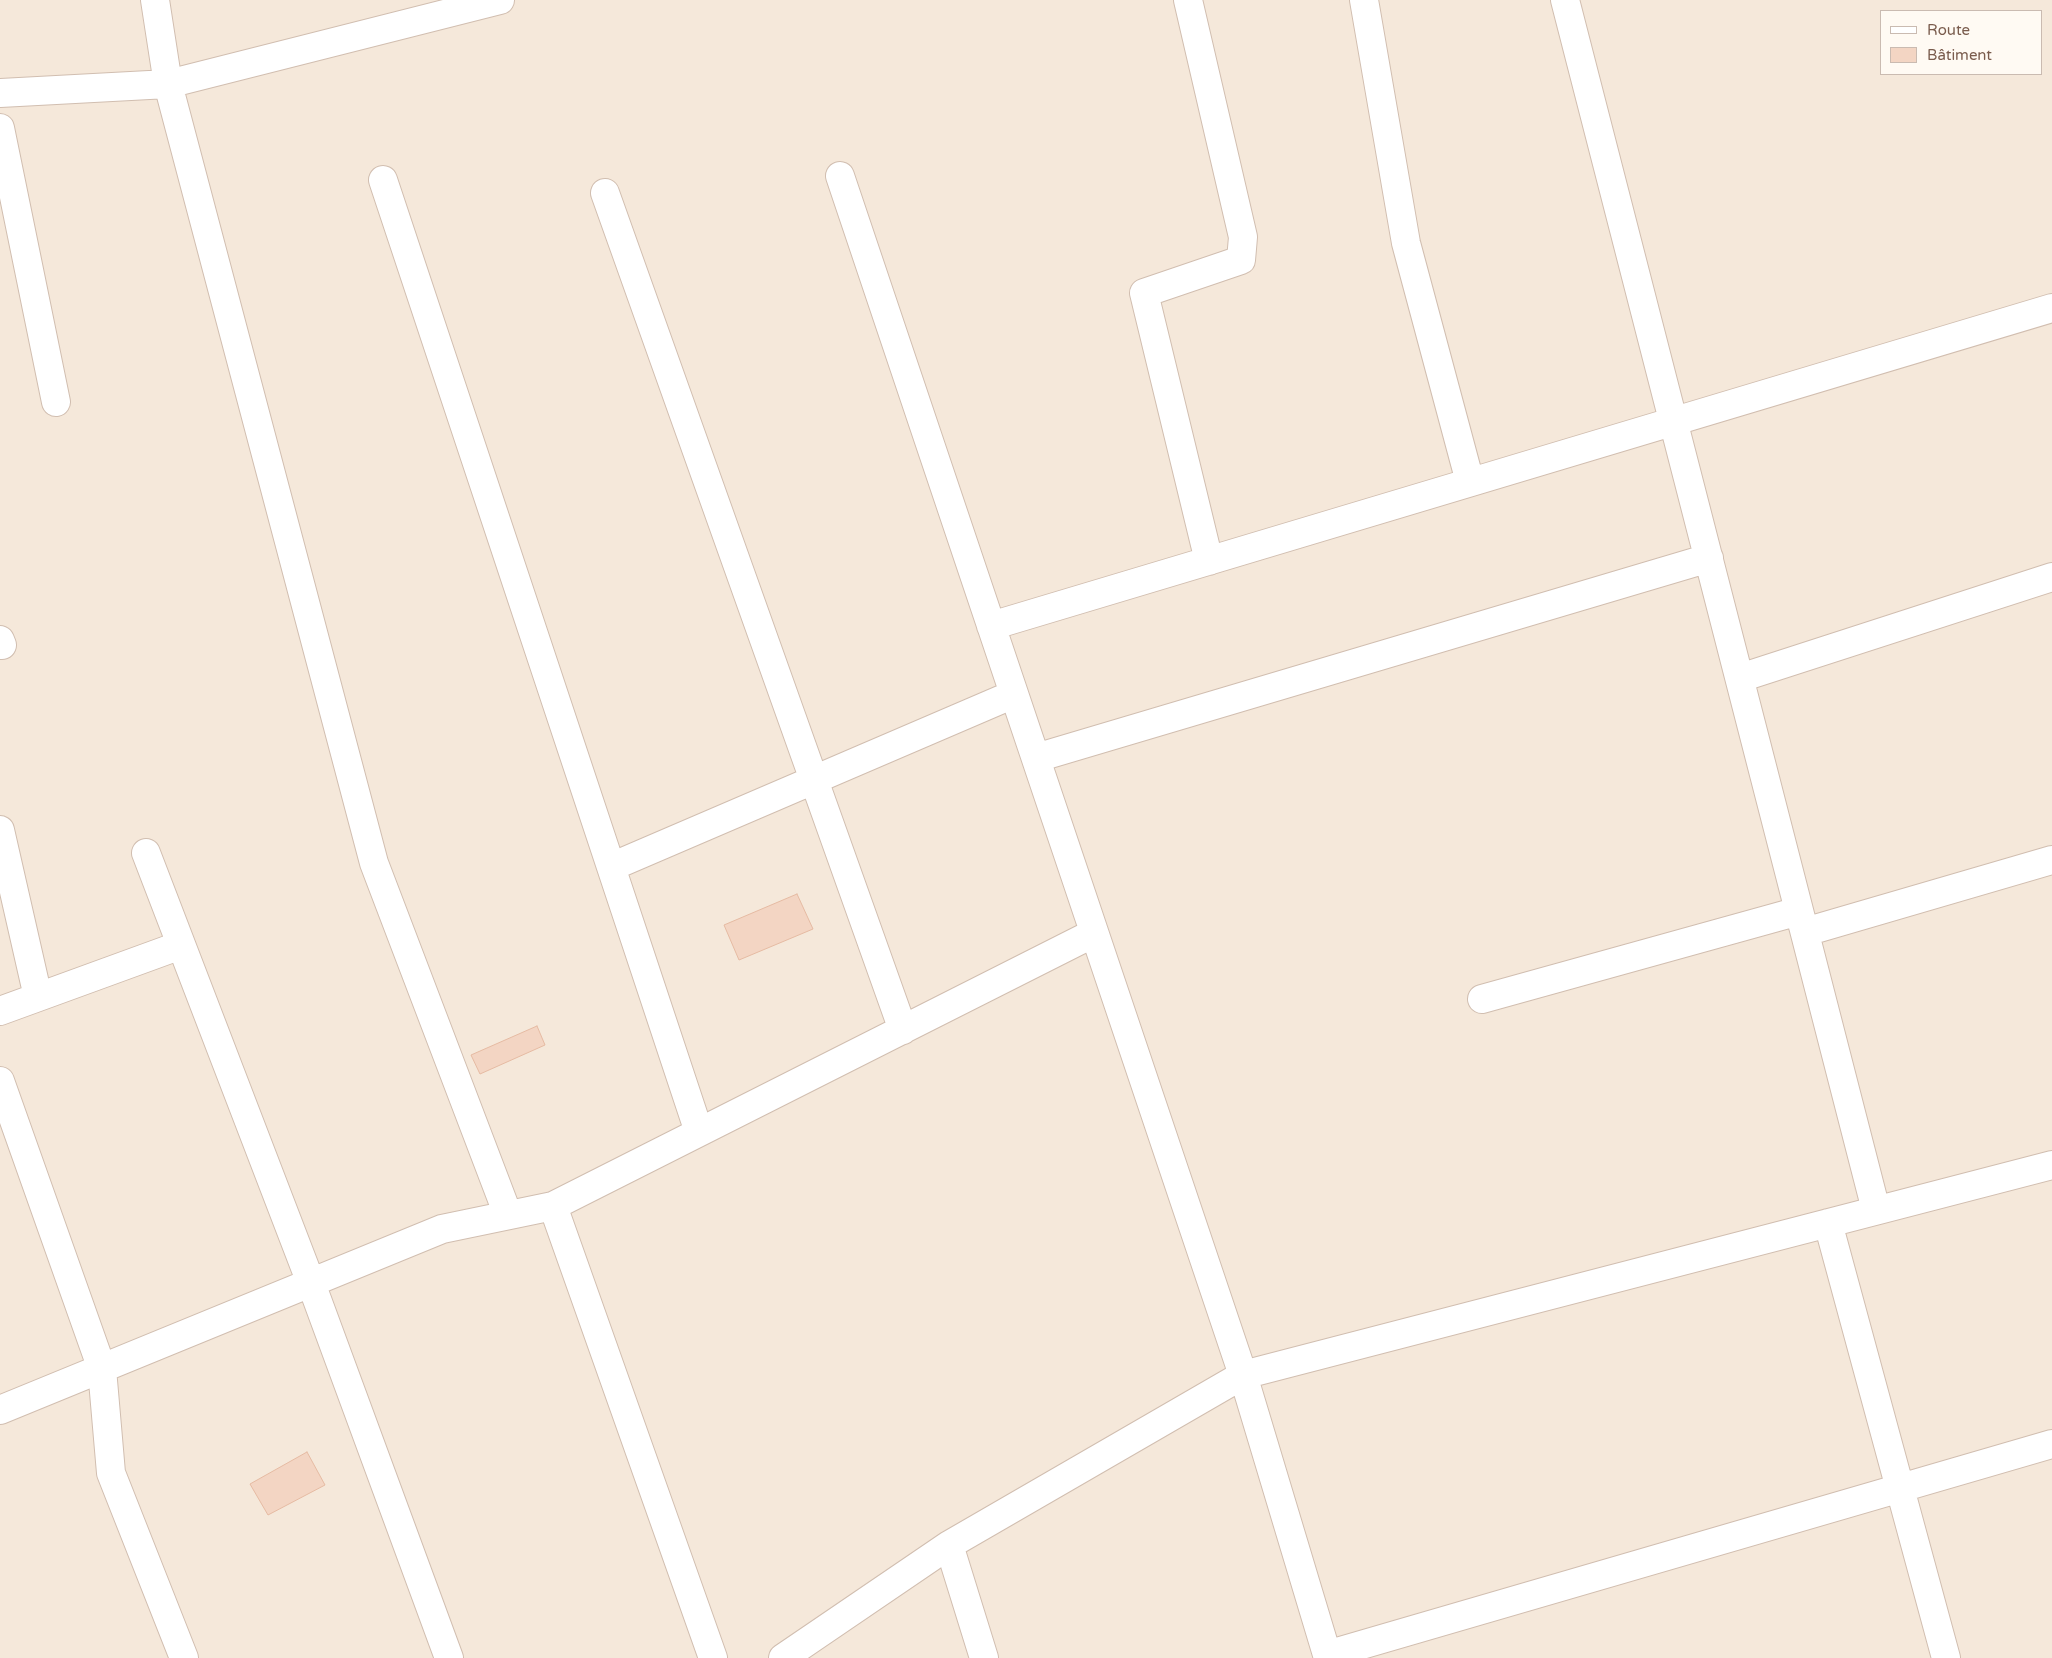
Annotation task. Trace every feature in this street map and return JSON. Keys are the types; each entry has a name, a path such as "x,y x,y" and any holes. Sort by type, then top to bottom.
{"street":[{"path":"155,0 168,84 374,863 508,1215"},
{"path":"0,93 168,84 500,0"},
{"path":"1188,0 1242,237 1240,260 1144,293 1209,561"},
{"path":"1364,0 1406,243 1470,482"},
{"path":"1565,0 1876,1210"},
{"path":"0,128 56,402"},
{"path":"840,176 1243,1375 1328,1657 2052,1444"},
{"path":"383,180 699,1132"},
{"path":"605,193 903,1030"},
{"path":"991,626 2052,308"},
{"path":"1036,758 1709,558"},
{"path":"1740,678 2052,577"},
{"path":"611,867 1014,694"},
{"path":"0,830 38,998"},
{"path":"146,853 311,1283 449,1658"},
{"path":"1482,999 2052,860"},
{"path":"0,1410 442,1229 553,1206 1094,933"},
{"path":"0,1011 181,946"},
{"path":"0,1081 102,1368 111,1473 184,1658"},
{"path":"782,1658 949,1545 1243,1375 2052,1165"},
{"path":"553,1206 713,1658"},
{"path":"1828,1223 1946,1658"},
{"path":"949,1545 984,1658"}],"shaded area":[{"path":"0,0 2052,0 2052,1658 0,1658"}],"building":[{"path":"797,894 813,929 739,960 724,925"},
{"path":"537,1026 545,1045 480,1074 471,1055"},
{"path":"307,1452 325,1485 268,1515 250,1484"}]}
